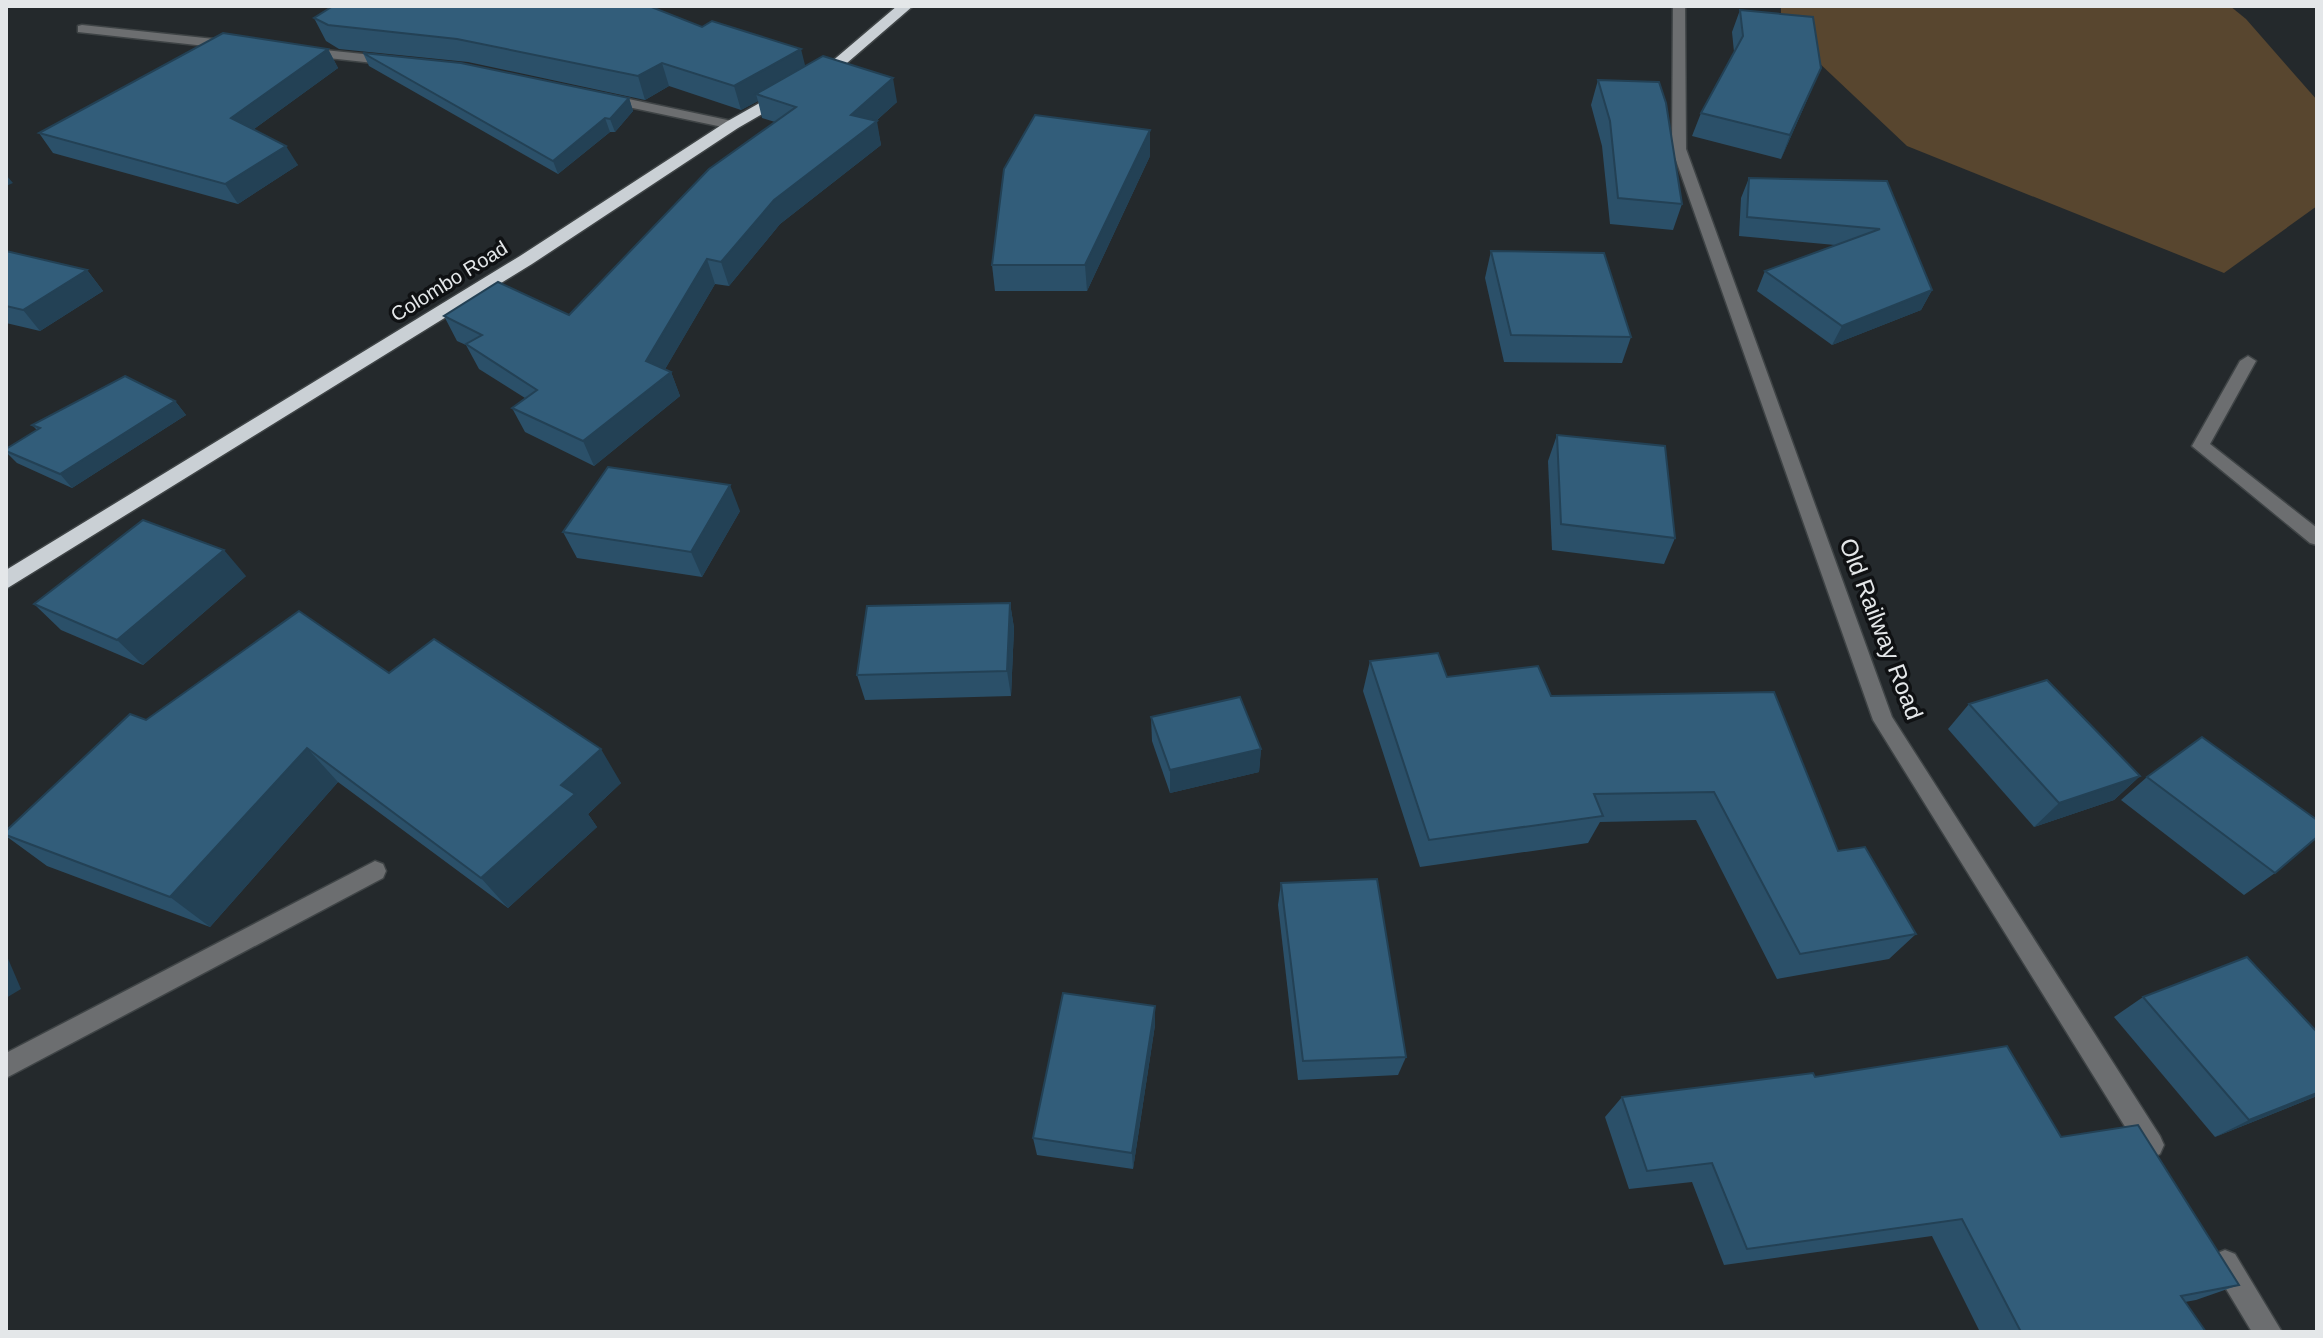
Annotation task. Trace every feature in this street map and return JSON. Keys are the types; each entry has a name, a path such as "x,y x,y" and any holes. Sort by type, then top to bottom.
{"highway":[{"name":"Colombo Road","path":"6,581 526,260 732,125 835,66 906,6"}],"street":[{"name":"Old Railway Road","path":"1679,6 1679,149 1883,720 2159,1159"},
{"path":"82,29 249,46"},
{"path":"294,51 404,62"},
{"path":"592,95 732,125"},
{"path":"2248,361 2201,446 2317,538"},
{"path":"6,1066 375,871"},
{"path":"2218,1252 2268,1332"}],"shaded area":[{"path":"1781,6 2230,6 2246,19 2317,100 2317,206 2224,273 1907,146 1781,27"}],"building":[{"path":"333,6 649,6 702,27 712,21 801,49 734,86 662,63 638,76 457,39 328,25 314,18"},
{"path":"1740,10 1813,17 1821,68 1790,135 1701,113 1743,36"},
{"path":"223,33 328,49 231,118 286,146 225,184 39,133"},
{"path":"363,53 461,63 629,98 610,119 605,118 553,161"},
{"path":"823,56 893,78 851,115 877,121 774,200 721,262 707,259 646,361 671,372 583,441 512,408 537,390 466,344 482,335 444,316 498,282 569,315 709,169 796,107 756,94"},
{"path":"1598,80 1659,82 1666,103 1682,204 1618,198 1610,121"},
{"path":"1035,115 1150,130 1085,265 992,265 1004,169"},
{"path":"1749,178 1887,181 1932,290 1842,326 1765,271 1880,229 1747,217"},
{"path":"6,251 87,270 23,310 6,306"},
{"path":"1491,251 1604,253 1631,337 1511,335"},
{"path":"125,376 175,401 60,474 6,451 40,428 32,425"},
{"path":"1557,435 1665,446 1675,538 1561,524"},
{"path":"608,467 730,485 691,552 563,532"},
{"path":"143,520 224,550 117,640 34,604"},
{"path":"1010,603 1007,671 857,675 867,606"},
{"path":"299,611 389,673 434,639 601,749 561,785 575,794 481,878 307,748 170,897 6,835 6,831 130,714 146,720"},
{"path":"1438,653 1447,677 1538,666 1551,696 1774,692 1838,851 1865,847 1916,934 1800,954 1714,792 1594,794 1603,816 1429,840 1370,661"},
{"path":"2047,680 2140,776 2059,803 1969,704"},
{"path":"1240,697 1261,749 1170,770 1151,717"},
{"path":"2202,737 2317,820 2317,837 2275,873 2147,777"},
{"path":"1377,879 1406,1057 1303,1061 1281,883"},
{"path":"2247,957 2317,1032 2317,1093 2249,1120 2143,997"},
{"path":"1063,993 1155,1006 1132,1153 1033,1138"},
{"path":"2007,1046 2061,1137 2138,1125 2239,1285 2181,1296 2206,1332 2021,1332 1962,1219 1747,1249 1712,1163 1647,1171 1622,1097 1813,1073 1815,1077"}]}
